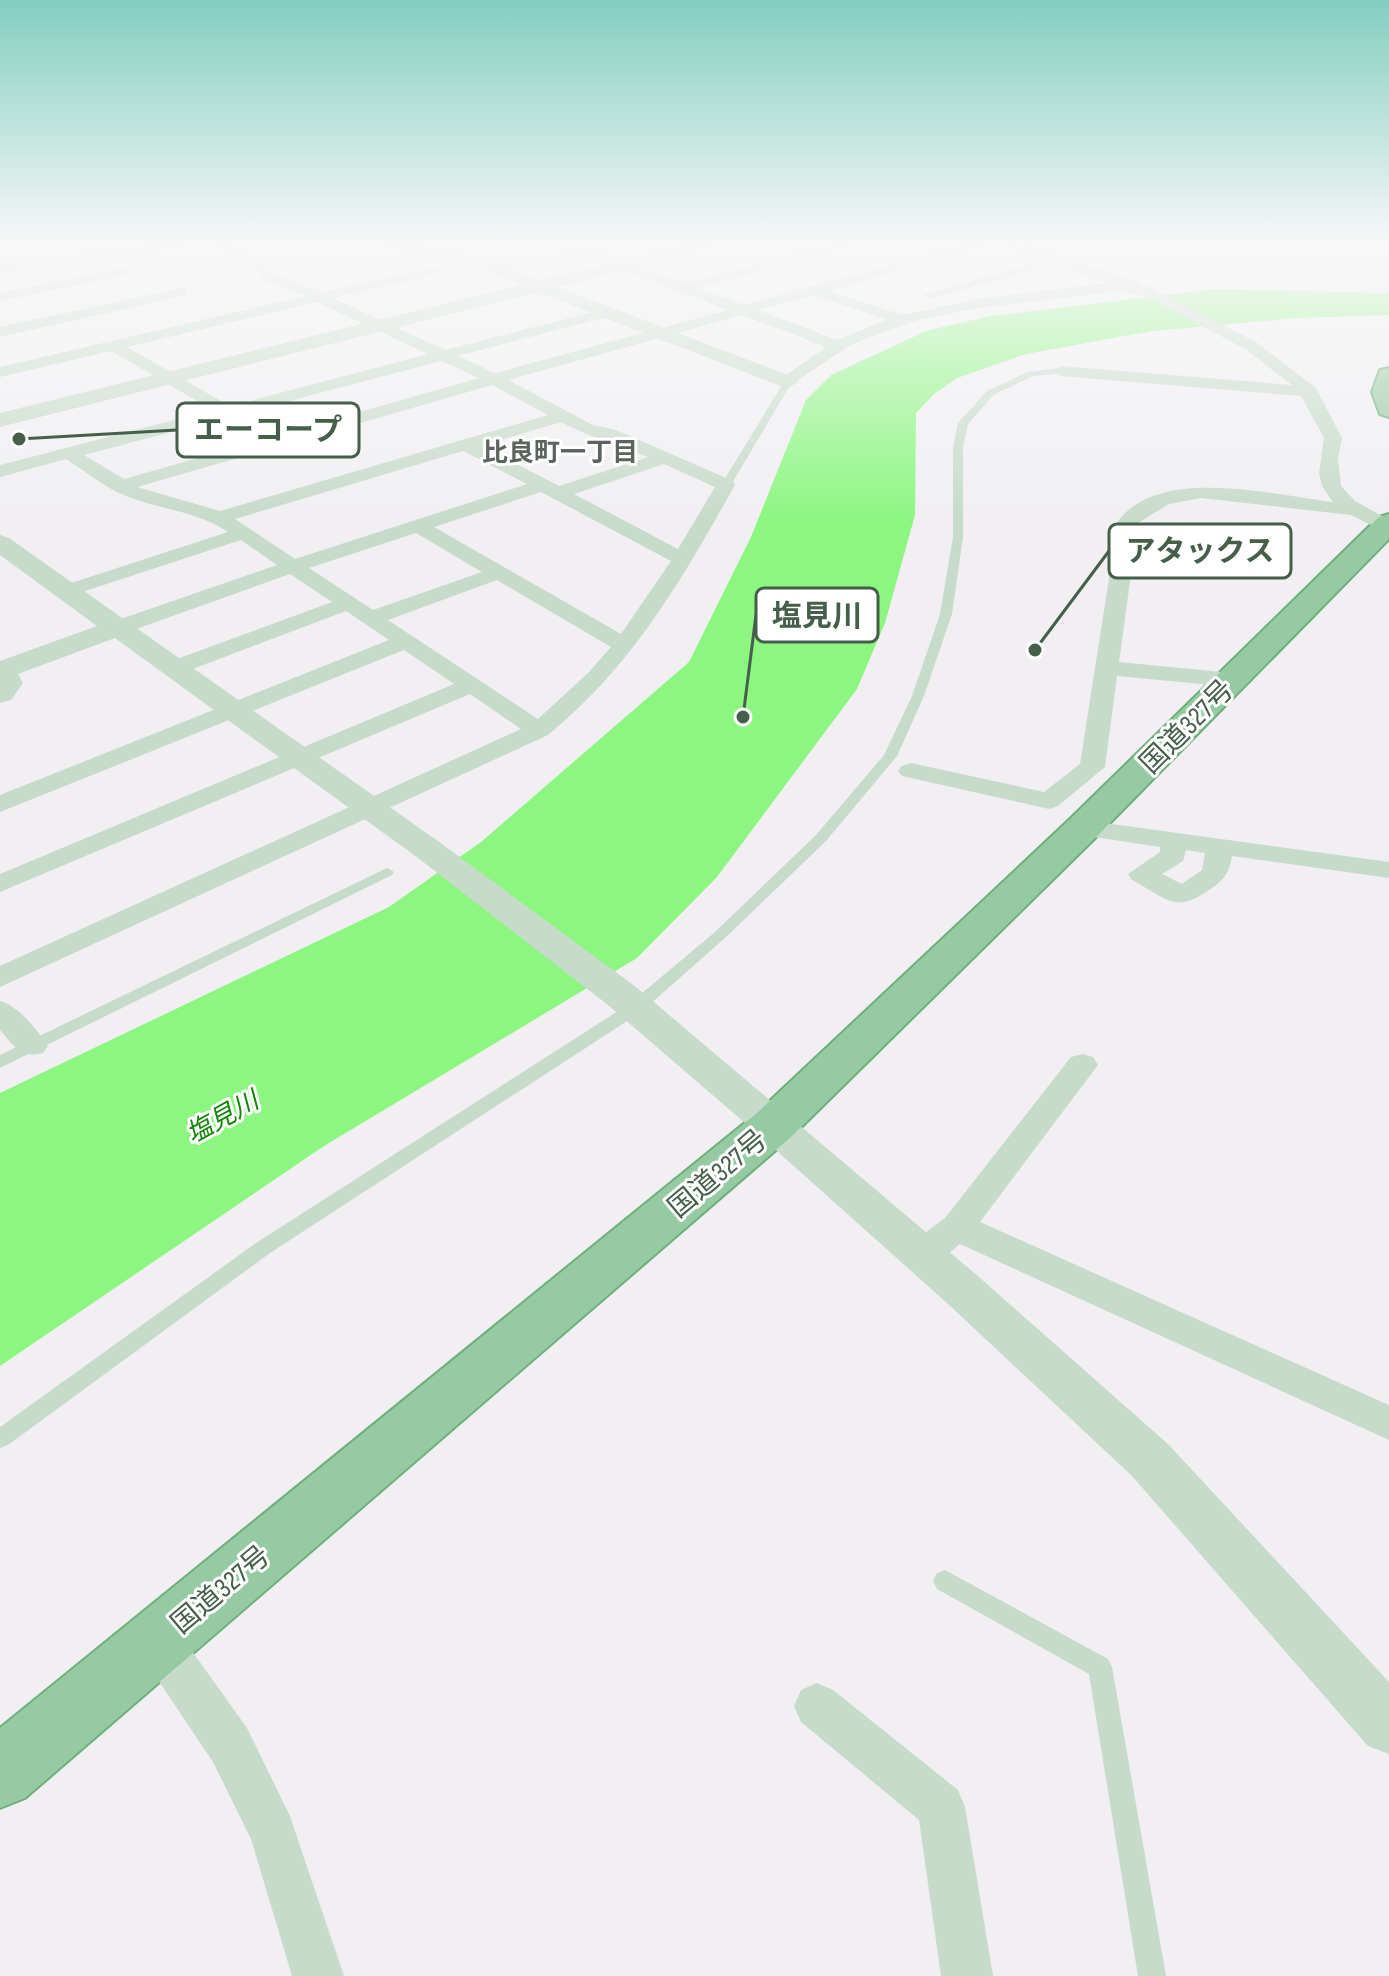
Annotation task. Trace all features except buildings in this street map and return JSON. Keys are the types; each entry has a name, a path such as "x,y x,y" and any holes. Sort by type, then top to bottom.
{"highway":[{"path":"1389,375 1384,392 1389,409"},
{"name":"国道327号","path":"0,1773 774,1125 1232,680 1380,522"}],"street":[{"path":"0,372 146,337"},
{"path":"2,417 332,337"},
{"path":"0,978 539,730 568,708 625,646 726,485 610,434 587,429 566,415 405,337"},
{"path":"0,471 511,337"},
{"path":"121,486 648,337"},
{"path":"674,337 788,382 809,363 836,345 855,337"},
{"path":"814,337 836,345"},
{"path":"1235,337 1293,373 1310,392 1333,438 1329,451 1330,481 1342,503 1380,522"},
{"path":"112,345 227,411"},
{"path":"1061,371 1310,392"},
{"path":"219,517 566,415"},
{"path":"464,444 682,559"},
{"path":"69,453 132,492 190,506 219,517 539,730"},
{"path":"1,677 117,628 293,566 418,526 662,459"},
{"path":"911,771 1049,801 1092,767 1128,521 1136,512 1179,494 1201,492 1380,522"},
{"path":"418,526 625,646"},
{"path":"66,591 243,533"},
{"path":"0,543 367,809 430,851 629,1002 774,1125 940,1240 1150,1460 1389,1725"},
{"path":"372,618 501,572"},
{"path":"174,668 348,603"},
{"path":"0,804 406,641"},
{"path":"1106,668 1232,680"},
{"path":"0,884 472,685"},
{"path":"1083,828 1389,870"},
{"path":"1173,840 1173,855 1142,874 1183,896 1215,873 1220,846"},
{"path":"0,1011 32,1046"},
{"path":"940,1240 1082,1065"},
{"path":"940,1240 1389,1423"},
{"path":"158,1641 230,1745 273,1833 318,1976"},
{"path":"817,1706 941,1807 967,1976"}],"lane":[{"path":"0,1439 263,1248 629,1002 720,935 821,838 890,756 918,696 946,614 958,537 958,448 963,423 990,393 1031,374 1061,371"},
{"path":"726,485 788,382"},
{"path":"0,1062 387,872"},
{"path":"945,1581 1100,1667 1152,1976"}],"water":[{"path":"913,337 1118,337 1026,354 957,378 933,395 916,413 915,515 885,623 857,689 717,877 637,958 324,1146 0,1366 0,1093 389,907 481,842 689,662 751,537 806,400 831,375"}],"place":[{"name":"エーコープ","path":"19,439"},
{"name":"アタックス","path":"1035,650"},
{"name":"塩見川","path":"743,717"}],"district":[{"name":"比良町一丁目","path":"560,452"}]}
